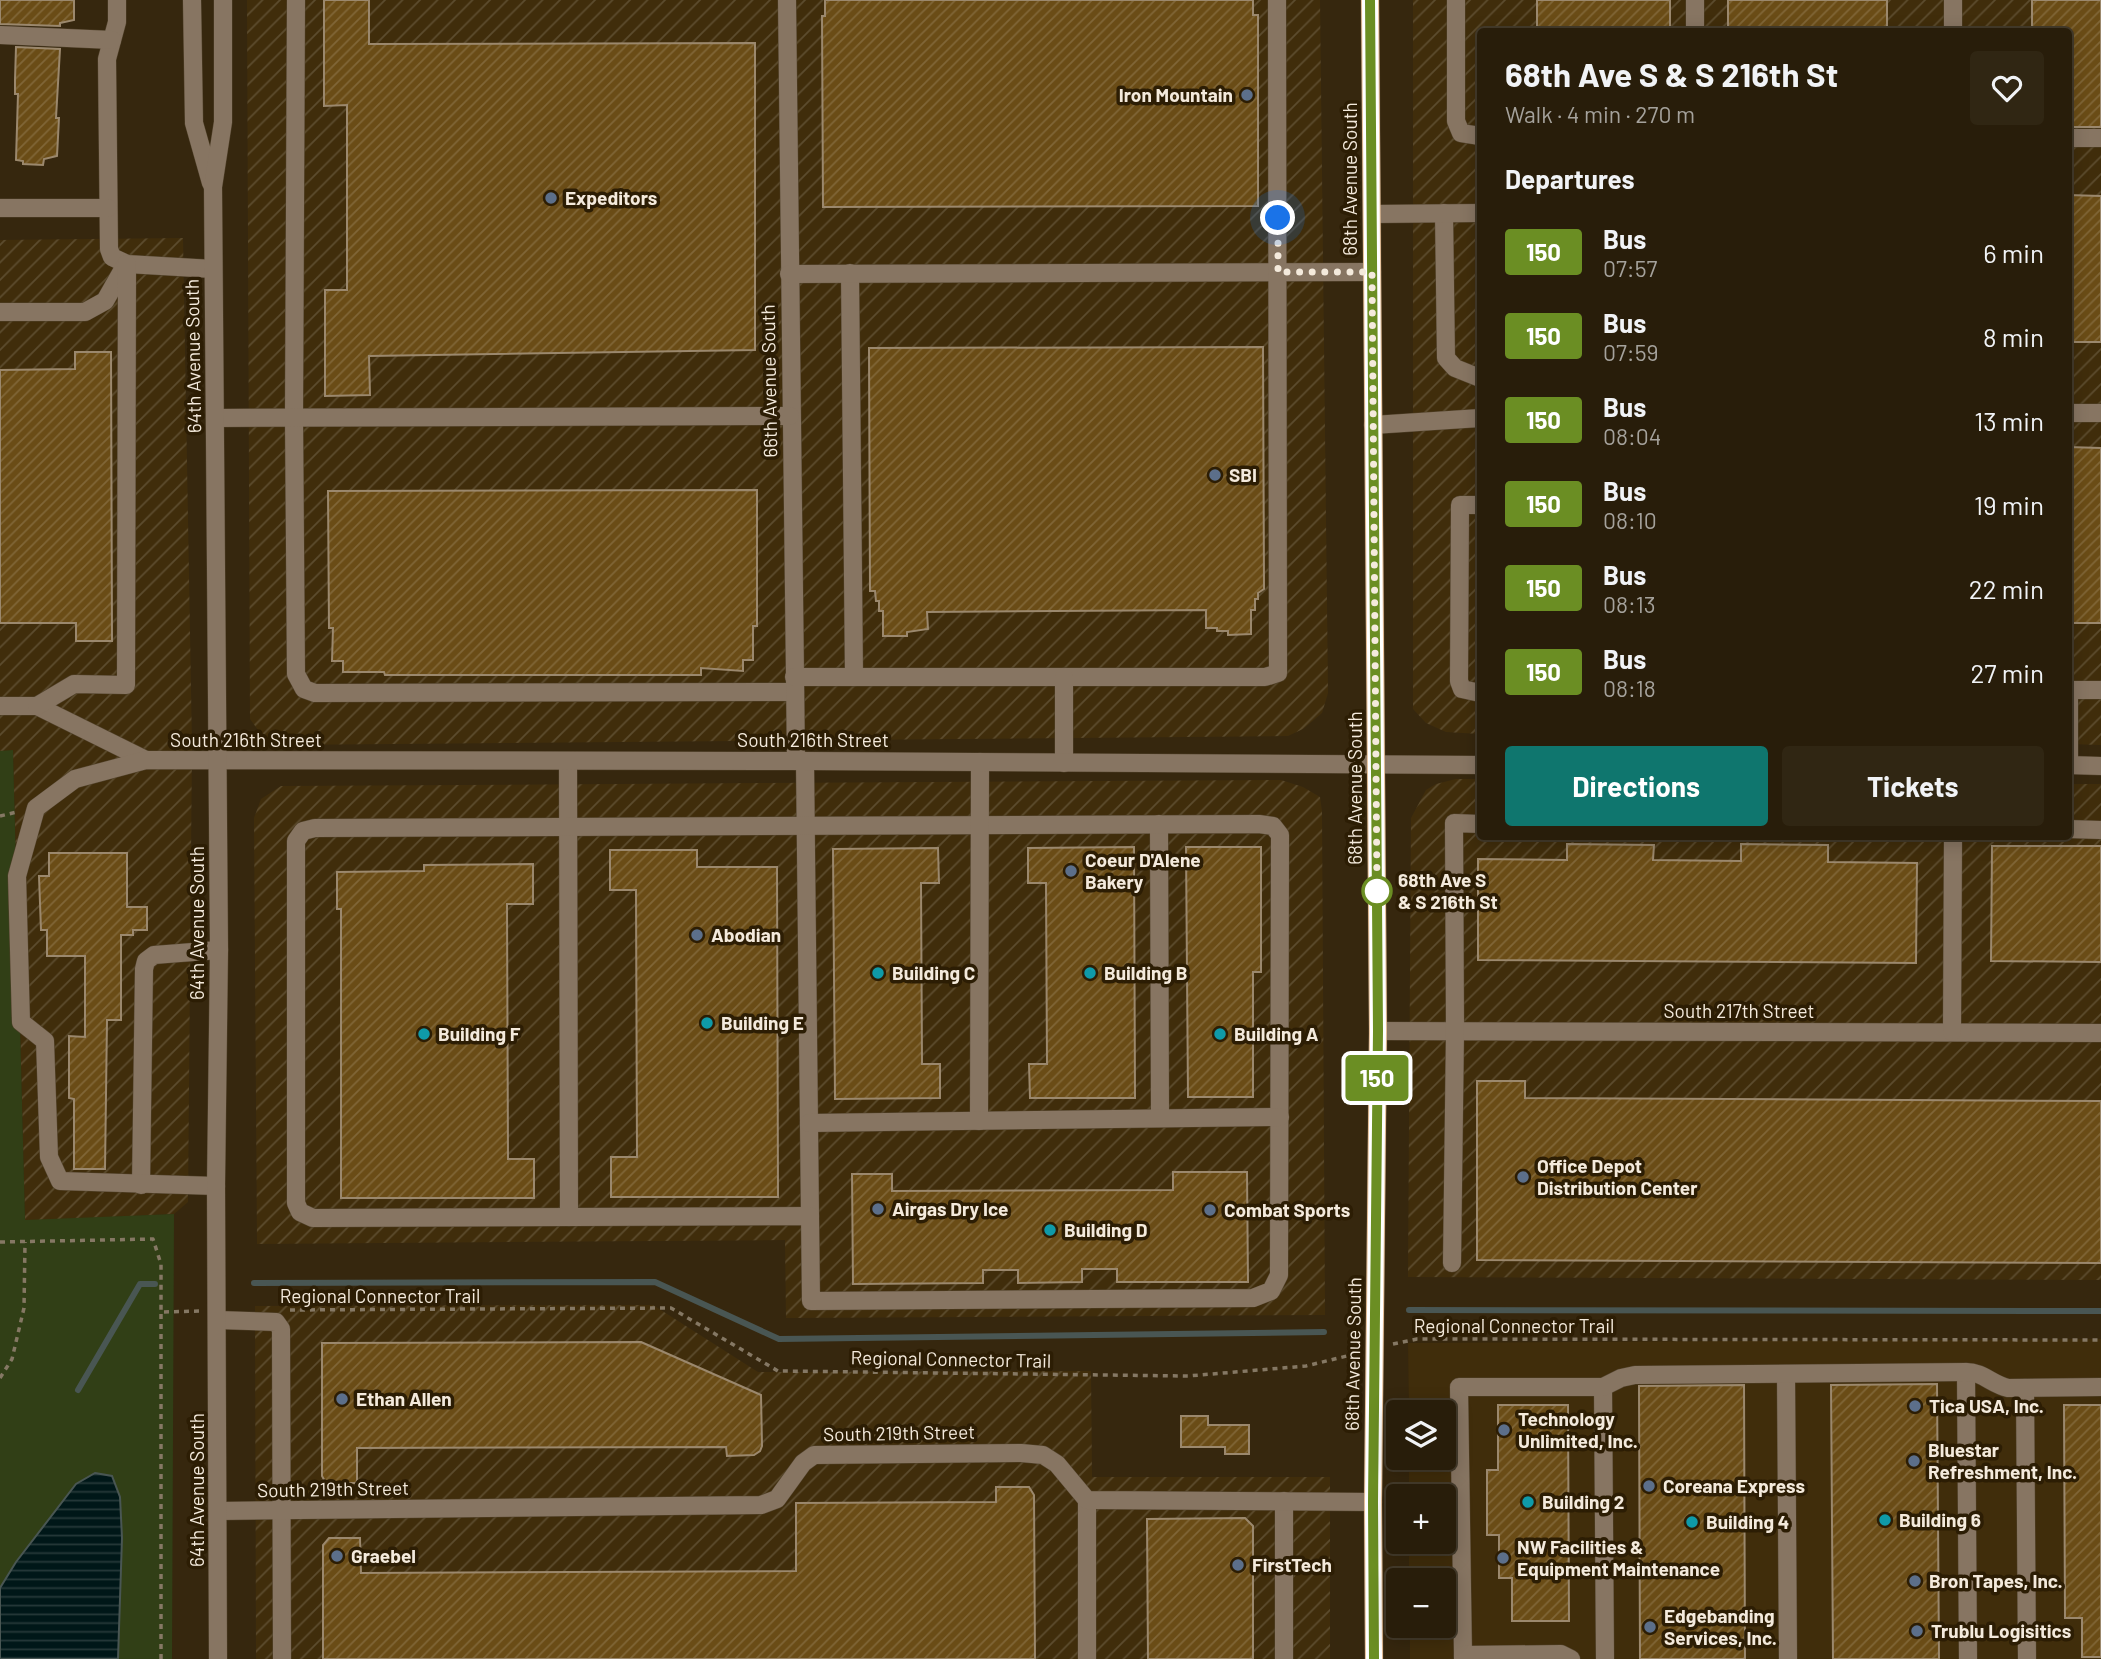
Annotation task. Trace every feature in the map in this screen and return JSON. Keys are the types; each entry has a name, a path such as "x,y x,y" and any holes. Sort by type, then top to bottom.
{"main road":[{"name":"68th Avenue South","path":"1370,0 1378,1031 1374,1659"}],"street":[{"path":"117,0 117,22 107,60 109,248 112,257 127,264 213,269"},
{"name":"64th Avenue South","path":"192,0 194,123 213,187"},
{"name":"64th Avenue South","path":"218,1659 216,1186 219,950 213,187 223,122 223,0"},
{"path":"296,0 296,674 304,689 315,693 795,685 854,677 1265,677 1278,673 1277,0"},
{"name":"66th Avenue South","path":"787,0 790,416 795,685 806,825 811,1301 1253,1298 1271,1291 1279,1275 1280,1117"},
{"path":"1456,0 1456,121 1461,134 1477,136"},
{"path":"1695,0 1695,28"},
{"path":"1953,0 1953,28"},
{"path":"0,35 112,40"},
{"path":"2072,138 2101,138"},
{"path":"0,208 108,208"},
{"path":"1444,213 1446,358 1455,368 1477,377"},
{"path":"1371,214 1477,213"},
{"path":"0,312 85,312 105,301 127,264"},
{"path":"37,706 74,684 126,685 127,264"},
{"path":"789,274 1372,272"},
{"path":"850,273 854,677"},
{"path":"2072,413 2101,413"},
{"path":"215,418 790,416"},
{"path":"1373,425 1477,418"},
{"path":"1477,505 1460,505 1459,681 1462,689 1477,692"},
{"path":"1064,677 1064,763"},
{"path":"2072,690 2101,690"},
{"path":"0,706 37,706 146,760"},
{"path":"146,760 75,779 36,808 17,876 21,1021 45,1041 49,1157 60,1181 216,1186"},
{"name":"South 216th Street","path":"146,760 1477,765"},
{"path":"568,761 569,1217"},
{"path":"979,1121 980,762"},
{"path":"2072,765 2101,765"},
{"path":"1159,824 1160,1118"},
{"path":"809,1123 1280,1117 1280,835 1273,826 1259,824 806,825 315,828 303,831 296,841 296,1203 300,1212 313,1218 810,1216"},
{"path":"1452,1263 1454,824 1477,824"},
{"path":"2072,829 2101,830"},
{"path":"1952,1032 1953,840"},
{"path":"141,1185 146,961 154,955 219,950"},
{"name":"South 217th Street","path":"1378,1031 2101,1033"},
{"path":"218,1315 276,1322 281,1329 282,1659"},
{"path":"1966,1373 1968,1659"},
{"path":"1571,1659 1561,1654 1463,1657 1459,1387 1603,1387 1621,1378 1635,1375 1966,1373 1982,1375 1993,1385 2025,1388 2101,1387"},
{"path":"1786,1374 1788,1659"},
{"path":"1603,1387 1605,1659"},
{"path":"2025,1388 2027,1659"},
{"name":"South 219th Street","path":"218,1511 761,1505 777,1499 803,1463 814,1455 1043,1455 1057,1464 1087,1500"},
{"path":"1087,1659 1087,1500 1373,1502"},
{"path":"1284,1501 1284,1659"}],"path":[{"path":"0,1242 153,1240 161,1264 161,1659"},
{"path":"0,1378 12,1359 24,1308 25,1242"},
{"name":"Regional Connector Trail","path":"286,1310 671,1308 778,1371 1188,1376 1306,1366 1417,1339 2101,1340"},
{"path":"161,1312 218,1315"}],"shaded area":[{"path":"247,0 1320,0 1328,693 1322,713 1303,729 1288,736 277,745 258,730 250,719"},
{"path":"1413,0 2101,0 2101,745 2072,744 2072,28 1477,28 1477,734 1446,732 1426,723 1413,709"},
{"path":"183,238 192,745 188,1202 174,1214 25,1221 13,751 0,751 0,240"},
{"path":"1456,779 1477,779 1477,840 2072,840 2072,784 2101,784 2101,1280 1408,1277 1411,818 1426,790 1436,784"},
{"path":"1281,780 1303,787 1320,797 1322,811 1325,1315 786,1318 785,1240 257,1244 254,818 261,799 281,786"},
{"path":"653,1305 758,1372 1091,1371 1092,1477 1330,1477 1330,1659 256,1659 255,1306"},
{"path":"2101,1339 2101,1659 1410,1659 1410,1638 1456,1638 1456,1568 1409,1568 1409,1554 1456,1554 1456,1484 1409,1484 1409,1470 1456,1470 1456,1400 1409,1400 1408,1343"},
{"path":"95,1473 112,1476 120,1497 122,1538 118,1659 0,1659 0,1588 16,1562 76,1484"}],"green space":[{"path":"13,750 25,1220 174,1214 172,1659 0,1659 0,751"}],"building":[{"path":"0,0 74,0 74,20 60,23 60,26 0,24"},
{"name":"Expeditors","path":"324,0 369,0 369,44 755,43 755,350 369,356 370,395 325,396 325,290 347,290 347,105 324,106"},
{"path":"825,0 1253,0 1253,15 1258,15 1258,206 823,207 822,16 825,16"},
{"path":"1537,0 1670,0 1670,28 1537,28"},
{"path":"1728,0 1887,0 1887,28 1728,28"},
{"path":"2032,0 2101,0 2101,127 2072,127 2072,28 2032,28"},
{"path":"16,47 60,49 57,156 44,159 43,165 23,164 23,161 16,160"},
{"path":"2072,195 2101,196 2101,342 2072,342"},
{"path":"1263,347 1264,589 1258,593 1258,599 1255,599 1255,610 1251,610 1251,634 1228,635 1228,631 1206,628 1206,610 927,612 928,629 907,632 907,636 883,636 883,611 879,611 875,591 870,591 869,348"},
{"path":"75,352 111,352 112,641 76,641 76,623 0,623 0,370 75,369"},
{"path":"2072,447 2101,448 2101,623 2072,623"},
{"path":"757,490 757,626 753,626 753,660 743,660 743,671 701,668 701,675 385,675 384,672 343,672 343,661 332,661 333,628 329,628 328,491"},
{"path":"1567,844 1654,845 1653,860 1741,861 1741,844 1828,845 1828,862 1917,863 1916,963 1478,960 1478,859 1567,860"},
{"path":"1992,846 2101,846 2101,962 1991,961"},
{"name":"Building B","path":"1134,847 1135,1098 1030,1098 1029,1064 1047,1064 1046,883 1028,883 1028,848"},
{"name":"Building A","path":"1186,847 1261,847 1261,972 1253,972 1253,1097 1188,1097"},
{"name":"Building C","path":"938,848 939,883 921,883 922,1064 940,1064 940,1098 835,1099 833,849"},
{"name":"Building E","path":"610,850 697,850 697,867 777,867 778,1197 611,1197 611,1157 637,1157 636,890 610,890"},
{"path":"49,853 127,853 127,907 147,907 147,930 133,930 133,935 121,935 121,1020 107,1020 105,1169 74,1169 74,1099 69,1098 69,1036 85,1037 85,956 47,956 47,930 41,930 39,876 49,876"},
{"name":"Building F","path":"533,864 533,904 507,904 508,1159 534,1159 534,1198 341,1198 341,909 337,909 337,872 424,871 424,865"},
{"path":"1477,1081 1525,1081 1525,1098 2101,1101 2101,1263 1477,1260"},
{"name":"Building D","path":"1173,1172 1247,1172 1248,1282 1117,1282 1117,1269 1082,1269 1082,1282 1018,1283 1018,1270 983,1270 983,1283 853,1284 852,1174 892,1174 892,1191 1173,1190"},
{"path":"641,1342 761,1395 760,1451 754,1455 727,1456 726,1447 357,1448 357,1483 326,1483 322,1476 322,1343"},
{"name":"Building 6","path":"1937,1384 1939,1659 1833,1659 1831,1385"},
{"name":"Building 4","path":"1744,1385 1745,1659 1640,1659 1639,1386"},
{"name":"Building 2","path":"1498,1405 1568,1405 1569,1621 1512,1621 1512,1578 1499,1578 1499,1535 1487,1535 1487,1470 1498,1470"},
{"path":"2064,1405 2101,1405 2101,1657 2082,1657 2082,1618 2065,1618"},
{"path":"1181,1416 1208,1416 1208,1425 1249,1425 1249,1454 1225,1454 1225,1447 1181,1447"},
{"path":"996,1487 1029,1487 1034,1495 1035,1659 323,1659 323,1545 329,1538 360,1538 361,1573 796,1571 796,1503 996,1502"},
{"path":"1245,1518 1253,1526 1253,1659 1148,1659 1147,1519"}],"waterway":[{"path":"254,1283 655,1282 779,1339 1324,1332"},
{"path":"78,1390 140,1284 155,1284"},
{"path":"1409,1310 2101,1311"}],"bus line":[{"name":"150","path":"1370,0 1378,1031 1374,1659"}],"place":[{"name":"Iron Mountain","path":"1247,95"},
{"name":"Expeditors","path":"551,198"},
{"name":"SBI","path":"1215,475"},
{"name":"Coeur D'Alene Bakery","path":"1071,871"},
{"name":"68th Ave S & S 216th St","path":"1377,891"},
{"name":"Abodian","path":"697,935"},
{"name":"Building C","path":"878,973"},
{"name":"Building B","path":"1090,973"},
{"name":"Building E","path":"707,1023"},
{"name":"Building F","path":"424,1034"},
{"name":"Building A","path":"1220,1034"},
{"name":"Office Depot Distribution Center","path":"1523,1177"},
{"name":"Airgas Dry Ice","path":"878,1209"},
{"name":"Combat Sports","path":"1210,1210"},
{"name":"Building D","path":"1050,1230"},
{"name":"Ethan Allen","path":"342,1399"},
{"name":"Tica USA, Inc.","path":"1915,1406"},
{"name":"Technology Unlimited, Inc.","path":"1504,1430"},
{"name":"Bluestar Refreshment, Inc.","path":"1914,1461"},
{"name":"Coreana Express","path":"1649,1486"},
{"name":"Building 2","path":"1528,1502"},
{"name":"Building 6","path":"1885,1520"},
{"name":"Building 4","path":"1692,1522"},
{"name":"Graebel","path":"337,1556"},
{"name":"NW Facilities & Equipment Maintenance","path":"1503,1558"},
{"name":"FirstTech","path":"1238,1565"},
{"name":"Bron Tapes, Inc.","path":"1915,1581"},
{"name":"Edgebanding Services, Inc.","path":"1650,1627"},
{"name":"Trublu Logisitics","path":"1917,1631"}],"route":[{"path":"1278,218 1278,272 1372,272 1377,891"}]}
